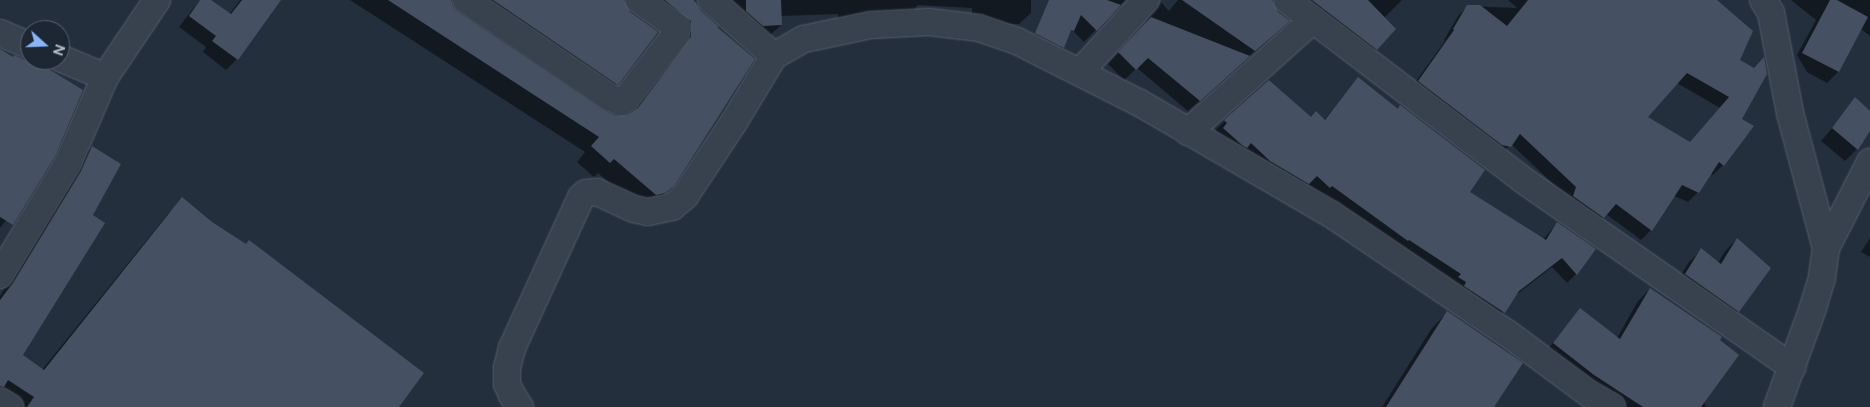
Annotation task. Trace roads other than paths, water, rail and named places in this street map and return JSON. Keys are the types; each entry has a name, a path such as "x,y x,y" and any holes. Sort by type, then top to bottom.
{"street":[{"path":"0,275 68,162 105,77 157,0"},
{"path":"466,0 611,98 621,102 626,99 676,34 677,27 640,0"},
{"path":"711,0 774,56"},
{"path":"1080,72 1146,0"},
{"path":"1287,0 1524,180 1792,367"},
{"path":"1764,0 1771,13 1790,113 1826,248"},
{"path":"1188,132 1313,20"},
{"path":"520,407 507,384 507,368 512,348 581,197 586,193 598,192 634,209 648,212 672,207 684,196 696,180 774,56 804,39 871,25 929,22 979,28 1017,41 1080,72 1188,132 1331,214 1507,333 1588,393 1612,407"},
{"path":"0,33 20,42"},
{"path":"70,62 105,77"},
{"path":"1778,407 1822,278 1826,248 1870,162"},
{"path":"0,401 10,407"}]}
